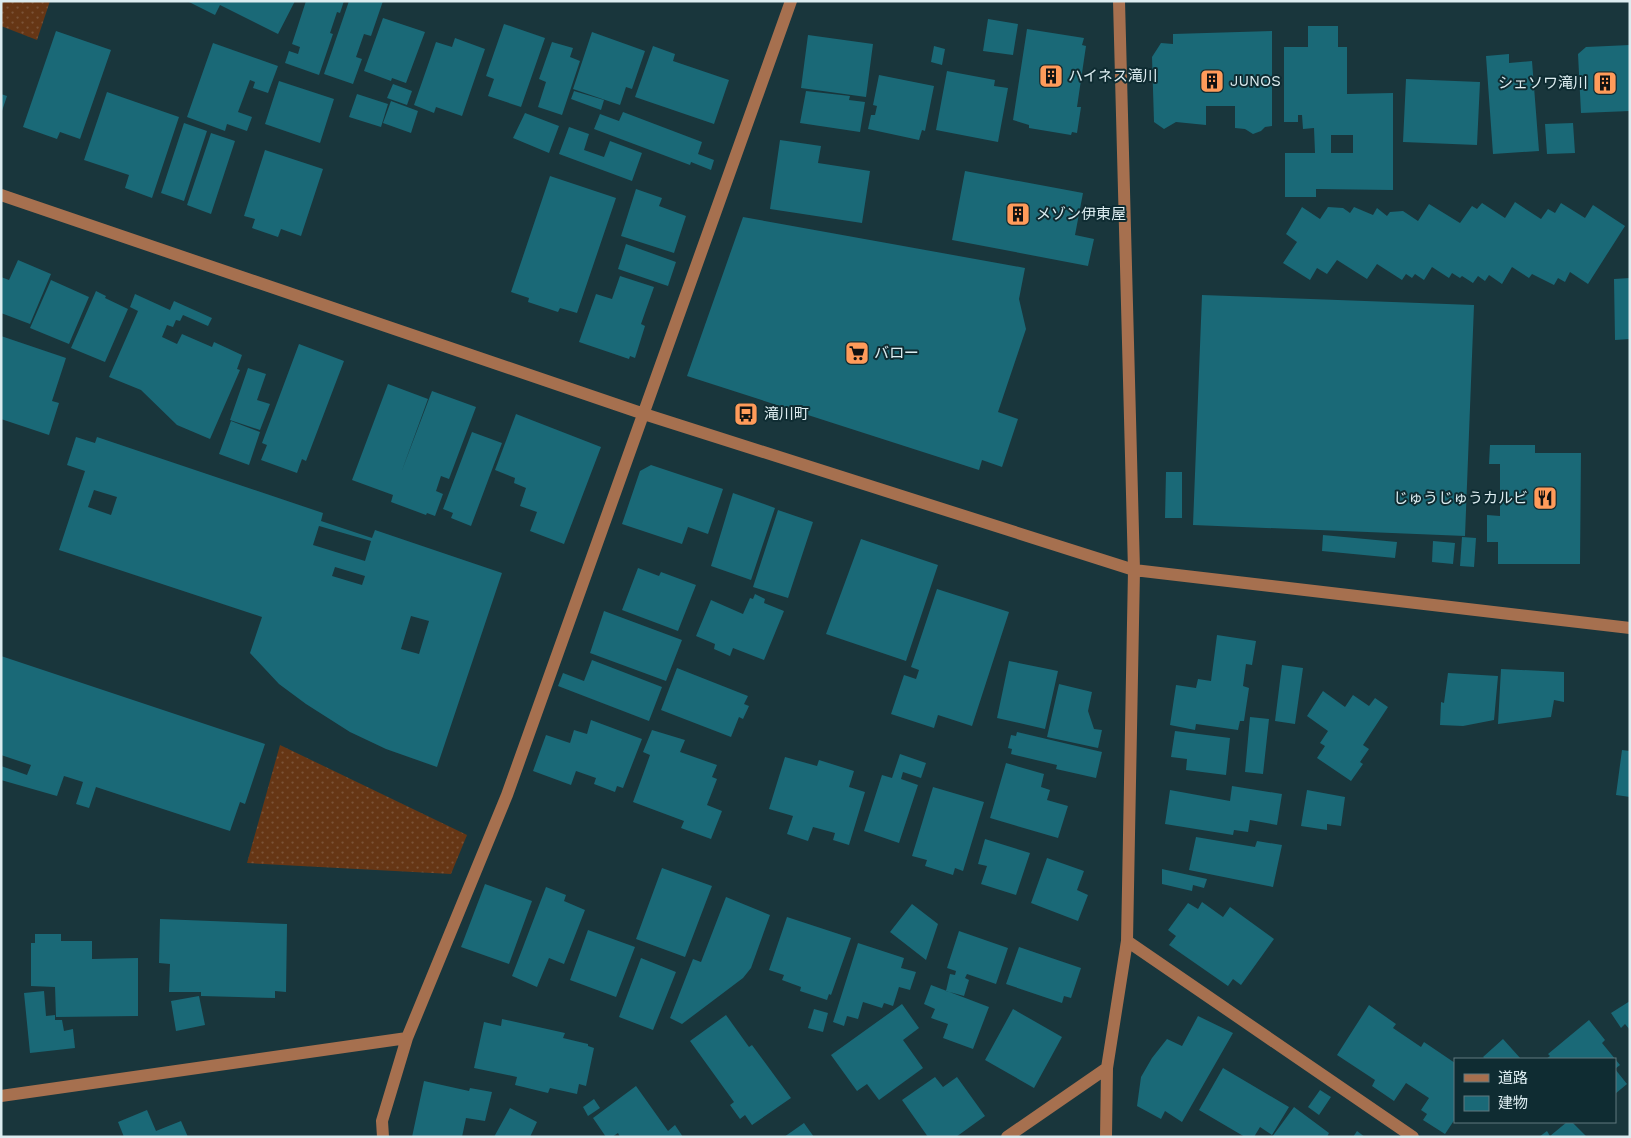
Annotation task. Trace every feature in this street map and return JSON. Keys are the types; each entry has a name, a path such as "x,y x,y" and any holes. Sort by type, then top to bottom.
{"street":[{"path":"383,1137 382,1121 407,1038 507,795 791,1"},
{"path":"1106,1137 1107,1068 1127,942 1134,570 1119,1"},
{"path":"1,195 644,414 1134,570 1630,628"},
{"path":"1127,942 1413,1137"},
{"path":"1,1096 407,1038"},
{"path":"1007,1137 1107,1068"}],"shaded area":[{"path":"1,1 50,1 37,40 1,26"},
{"path":"280,745 467,835 451,874 247,863"}],"building":[{"path":"187,1 295,1 278,34 220,5 215,15"},
{"path":"306,1 344,1 340,13 337,12 330,33 333,34 319,75 285,63 289,51 298,54 300,47 292,44"},
{"path":"349,1 383,1 371,36 364,34 356,57 362,59 353,84 324,74"},
{"path":"383,18 425,32 406,83 392,78 391,81 364,71"},
{"path":"988,19 1018,24 1013,55 983,51"},
{"path":"504,24 545,38 521,107 488,96 494,79 486,76"},
{"path":"1308,26 1338,26 1338,47 1347,47 1347,94 1393,93 1393,190 1316,189 1316,197 1285,197 1285,153 1315,153 1314,128 1303,129 1302,115 1298,115 1298,122 1284,122 1284,47 1308,47","holes":["1331,135 1353,135 1353,153 1331,153"]},
{"name":"ハイネス滝川","path":"1027,29 1084,38 1082,45 1086,46 1077,107 1081,107 1077,133 1072,132 1071,135 1029,128 1029,125 1013,120"},
{"path":"56,31 111,50 80,139 60,132 57,139 23,127"},
{"name":"JUNOS","path":"1272,31 1272,126 1265,127 1253,134 1245,129 1235,128 1235,106 1206,106 1206,125 1176,122 1164,129 1154,122 1152,57 1161,43 1173,44 1173,34"},
{"path":"592,32 645,51 632,89 626,87 620,105 573,89"},
{"path":"808,35 873,44 866,97 801,88"},
{"path":"455,38 485,49 462,116 436,107 434,113 414,105 436,42 452,47"},
{"path":"552,42 573,48 570,57 580,61 562,115 538,107 546,82 539,79"},
{"path":"213,43 278,66 268,93 253,88 255,82 250,80 238,112 252,117 247,131 227,124 225,131 187,117"},
{"name":"シェソワ滝川","path":"1630,45 1630,111 1581,113 1578,54 1586,47"},
{"path":"653,46 675,54 673,61 729,80 714,124 635,97"},
{"path":"934,46 945,49 942,65 931,62"},
{"path":"1509,54 1509,63 1532,61 1539,151 1493,154 1486,56"},
{"path":"947,71 995,80 994,86 1008,88 998,142 936,130"},
{"path":"879,75 934,86 925,131 922,130 919,140 868,129 871,115 875,115 877,106 873,105"},
{"path":"1406,79 1480,82 1477,145 1403,142"},
{"path":"279,81 334,99 320,143 265,124"},
{"path":"393,84 412,91 407,105 387,98"},
{"path":"574,91 604,100 601,110 571,99"},
{"path":"806,91 850,96 849,100 865,102 860,132 800,123"},
{"path":"107,92 179,117 152,198 125,188 129,175 84,160"},
{"path":"1,94 7,96 2,111 1,111"},
{"path":"357,94 388,104 381,127 349,117"},
{"path":"391,101 418,111 411,133 383,123"},
{"path":"623,112 702,142 698,154 714,160 711,170 691,162 690,165 594,129 600,114 619,121"},
{"path":"525,113 559,126 549,153 513,138"},
{"path":"184,123 207,131 184,201 161,193"},
{"path":"1573,123 1575,153 1547,154 1545,124"},
{"path":"569,127 589,134 584,150 604,157 610,141 642,153 632,181 559,154"},
{"path":"211,133 235,141 211,214 187,205"},
{"path":"780,140 821,146 818,163 870,171 862,223 770,209"},
{"path":"265,150 323,169 301,236 281,229 278,237 252,228 255,219 244,216"},
{"name":"メゾン伊東屋","path":"965,171 1083,193 1075,235 1094,239 1088,266 952,240"},
{"path":"550,176 616,198 577,313 560,308 558,312 528,302 529,298 511,292"},
{"path":"636,189 662,198 659,206 686,216 674,253 621,236"},
{"path":"1515,202 1541,219 1548,209 1555,213 1561,203 1585,218 1593,205 1625,226 1588,284 1570,272 1565,282 1558,278 1554,285 1532,274 1529,278 1512,267 1502,284 1489,275 1485,281 1478,276 1473,283 1462,276 1460,278 1452,273 1449,278 1432,267 1424,280 1415,274 1412,278 1406,274 1402,280 1377,264 1367,279 1337,260 1327,274 1317,268 1310,280 1283,263 1297,242 1286,234 1302,207 1320,219 1328,207 1343,208 1350,213 1354,207 1373,215 1377,208 1387,216 1390,212 1403,211 1418,221 1429,204 1460,223 1472,206 1477,209 1482,203 1505,218"},
{"name":"バロー","path":"743,217 1025,268 1019,299 1026,329 998,412 1018,419 1002,467 982,460 979,470 687,376"},
{"path":"626,244 676,262 668,286 618,269"},
{"path":"18,260 51,274 30,324 1,313 1,277 9,280"},
{"path":"620,276 654,287 641,324 645,326 635,358 630,356 629,359 579,342 596,294 612,299"},
{"path":"1630,278 1630,339 1615,340 1614,279"},
{"path":"51,280 89,297 69,344 30,328"},
{"path":"96,291 106,296 105,298 128,309 105,362 71,348"},
{"path":"135,294 170,310 174,301 212,318 208,326 183,315 180,321 176,320 173,327 167,325 162,337 177,344 182,334 212,347 214,342 242,355 237,369 240,370 210,439 177,425 141,390 109,377 138,311 130,307"},
{"path":"1202,295 1474,305 1465,536 1193,525"},
{"path":"1,336 66,358 52,401 59,403 49,435 1,419"},
{"path":"299,344 344,361 306,461 302,459 297,473 261,460 267,445 262,443"},
{"path":"248,368 266,374 257,400 270,404 260,430 230,420"},
{"path":"388,384 428,399 401,473 432,391 476,407 449,479 441,476 436,491 443,494 435,516 427,513 426,515 391,502 393,495 352,480"},
{"path":"516,414 601,447 564,544 530,531 537,512 520,506 526,488 514,483 515,478 495,470"},
{"path":"231,421 260,432 249,465 219,454"},
{"path":"472,432 502,443 471,526 451,518 453,513 443,509"},
{"path":"76,437 95,443 97,437 323,513 321,521 372,538 375,530 502,573 437,767 386,749 350,732 279,684 250,653 262,617 59,550 85,471 67,465","holes":["94,490 117,497 111,515 88,507","319,526 371,541 365,561 313,545","335,567 365,576 362,585 332,576","411,616 429,621 419,654 401,649"]},
{"path":"1490,445 1535,445 1535,453 1581,453 1580,564 1498,564 1498,542 1487,542 1487,515 1500,516 1500,464 1489,464"},
{"path":"651,465 723,489 708,534 688,527 682,544 622,524 640,471"},
{"path":"1166,472 1182,472 1182,518 1165,518"},
{"path":"733,493 775,508 751,580 711,566"},
{"path":"778,510 813,522 788,598 753,587"},
{"path":"1323,535 1397,542 1395,558 1322,551"},
{"path":"1462,537 1476,538 1474,567 1460,566"},
{"path":"861,539 938,565 906,661 826,634"},
{"path":"1433,541 1455,543 1453,564 1432,562"},
{"path":"638,568 659,576 661,572 696,585 678,631 622,610"},
{"path":"937,589 1009,612 972,726 938,715 934,728 891,714 904,675 916,679 919,670 911,667"},
{"path":"755,594 765,599 764,603 784,611 764,660 733,648 730,656 714,649 715,644 696,636 711,600 743,614 750,598 753,599"},
{"path":"604,611 682,640 666,681 590,653"},
{"path":"1217,635 1256,641 1252,665 1246,664 1243,686 1249,688 1244,721 1240,721 1238,730 1196,724 1195,730 1170,725 1176,685 1196,688 1198,679 1211,681"},
{"path":"1,656 265,744 245,804 240,802 230,831 96,787 89,808 76,804 83,782 64,776 57,796 1,780 1,766 27,775 31,765 1,755"},
{"path":"592,660 662,687 649,721 558,686 563,673 584,681"},
{"path":"1009,661 1058,671 1045,729 997,718"},
{"path":"1282,665 1303,668 1295,724 1275,721"},
{"path":"677,668 748,696 744,704 749,706 743,719 739,717 731,737 661,710"},
{"path":"1501,669 1564,672 1564,702 1554,700 1551,717 1498,724"},
{"path":"1448,673 1498,676 1494,720 1463,726 1440,725 1441,702 1444,703"},
{"path":"1059,684 1092,692 1088,711 1094,729 1102,730 1098,748 1047,737"},
{"path":"1323,691 1345,707 1353,695 1369,706 1375,698 1388,707 1363,745 1369,749 1360,762 1363,764 1351,781 1317,758 1325,746 1320,743 1328,731 1307,716"},
{"path":"1250,717 1269,719 1263,774 1245,772"},
{"path":"591,720 642,739 623,788 617,786 615,792 594,784 596,778 576,771 571,785 533,771 546,735 570,743 574,730 587,734"},
{"path":"652,730 685,740 680,752 717,765 712,777 717,779 707,805 722,811 711,839 681,828 684,821 633,802 650,755 643,752"},
{"path":"1175,731 1230,738 1226,775 1186,770 1187,759 1171,757"},
{"path":"1017,732 1102,752 1096,778 1056,769 1057,765 1011,754 1012,749 1008,748 1011,735 1016,736"},
{"path":"1622,750 1630,751 1630,797 1616,795"},
{"path":"900,754 926,763 921,778 903,772 901,779 918,785 899,843 864,831 882,775 892,778"},
{"path":"785,757 817,766 819,760 854,771 849,787 865,792 849,845 833,840 835,833 813,827 808,841 787,834 793,816 769,809"},
{"path":"1006,763 1044,774 1041,787 1050,790 1047,800 1068,806 1058,838 990,818"},
{"path":"1232,786 1282,794 1277,825 1250,820 1248,832 1234,830 1233,835 1165,824 1170,790 1230,801"},
{"path":"933,787 984,802 963,871 955,868 953,875 925,866 927,860 912,856"},
{"path":"1307,790 1345,797 1341,826 1327,824 1327,830 1301,826"},
{"path":"1196,837 1255,847 1257,841 1282,845 1273,887 1189,870"},
{"path":"985,839 1030,853 1016,895 981,884 987,866 978,864"},
{"path":"1047,858 1084,871 1077,890 1088,895 1078,921 1031,903"},
{"path":"662,868 712,886 685,957 636,939"},
{"path":"1162,869 1207,879 1204,888 1193,885 1192,891 1162,884"},
{"path":"485,884 532,901 509,964 461,947"},
{"path":"546,887 566,895 564,901 585,910 564,964 549,958 537,987 512,976"},
{"path":"726,897 770,915 751,968 743,978 682,1024 670,1018 693,959 701,962"},
{"path":"1202,902 1223,917 1230,907 1274,939 1241,985 1233,979 1228,986 1169,945 1176,936 1168,930 1188,903 1198,909"},
{"path":"912,904 938,924 926,960 890,932"},
{"path":"787,917 851,938 831,995 829,994 827,1000 800,991 801,987 782,980 784,975 769,970"},
{"path":"160,919 287,924 286,992 275,991 275,998 201,996 201,992 169,992 170,964 159,963"},
{"path":"588,930 635,947 616,997 570,980"},
{"path":"959,931 1008,948 996,984 967,974 965,978 969,980 964,996 946,991 950,974 955,975 956,971 947,968"},
{"path":"35,934 61,934 61,941 92,941 92,959 138,958 138,1016 56,1017 55,987 31,986 31,943 35,943"},
{"path":"858,943 904,958 901,968 916,972 910,990 899,987 893,1006 884,1003 882,1008 863,1002 858,1019 847,1016 844,1026 833,1022"},
{"path":"1019,947 1081,968 1071,998 1064,996 1062,1003 1006,984"},
{"path":"641,958 676,972 653,1030 619,1017"},
{"path":"931,985 989,1007 973,1049 943,1038 948,1024 931,1018 935,1009 924,1004"},
{"path":"44,991 46,1016 55,1015 55,1020 62,1020 64,1031 73,1029 75,1048 30,1053 24,993"},
{"path":"199,996 205,1025 176,1031 171,1001"},
{"path":"1630,1001 1630,1030 1625,1024 1621,1028 1611,1013"},
{"path":"902,1004 919,1028 903,1040 923,1068 879,1100 867,1084 857,1091 831,1055"},
{"path":"1369,1005 1396,1024 1393,1028 1421,1047 1424,1042 1454,1062 1454,1120 1445,1134 1423,1120 1427,1114 1421,1110 1429,1098 1406,1083 1394,1101 1372,1086 1375,1080 1337,1055"},
{"path":"814,1009 828,1013 823,1032 808,1028"},
{"path":"1013,1009 1062,1037 1034,1088 985,1060"},
{"path":"726,1015 749,1047 752,1045 791,1098 752,1125 745,1115 740,1119 730,1105 734,1102 690,1041"},
{"path":"1198,1016 1233,1033 1182,1122 1165,1111 1161,1119 1137,1106 1141,1077 1152,1058 1167,1039 1182,1046"},
{"path":"502,1019 565,1033 563,1038 588,1044 588,1046 594,1048 586,1086 579,1084 577,1094 550,1088 548,1093 515,1085 517,1077 474,1068 484,1022 501,1026"},
{"path":"1589,1020 1605,1040 1602,1043 1614,1058 1547,1058 1550,1056 1548,1054"},
{"path":"1503,1039 1520,1058 1484,1058"},
{"path":"1616,1060 1620,1065 1616,1068"},
{"path":"1223,1068 1289,1107 1272,1135 1260,1127 1254,1137 1245,1137 1199,1110"},
{"path":"1616,1070 1627,1084 1616,1093"},
{"path":"935,1077 943,1087 957,1077 985,1116 956,1137 928,1137 902,1100"},
{"path":"424,1081 469,1091 470,1088 492,1092 485,1121 466,1118 462,1137 412,1137"},
{"path":"636,1086 668,1131 675,1125 683,1137 620,1137 618,1133 612,1137 606,1137 593,1118"},
{"path":"1320,1090 1331,1097 1319,1115 1308,1107"},
{"path":"594,1099 600,1108 588,1116 583,1107"},
{"path":"1294,1107 1329,1133 1327,1137 1272,1137"},
{"path":"510,1108 537,1122 530,1137 494,1137"},
{"path":"147,1110 156,1131 181,1121 188,1137 124,1137 118,1122"},
{"path":"804,1123 814,1137 784,1137"},
{"path":"1566,1123 1573,1123 1587,1137 1539,1137 1547,1131 1550,1136"},
{"path":"1357,1131 1365,1137 1353,1137"}],"place":[{"name":"ハイネス滝川","path":"1051,76"},
{"name":"JUNOS","path":"1212,81"},
{"name":"シェソワ滝川","path":"1605,83"},
{"name":"メゾン伊東屋","path":"1018,214"},
{"name":"バロー","path":"857,353"},
{"name":"滝川町","path":"746,414"},
{"name":"じゅうじゅうカルビ","path":"1545,498"}]}
